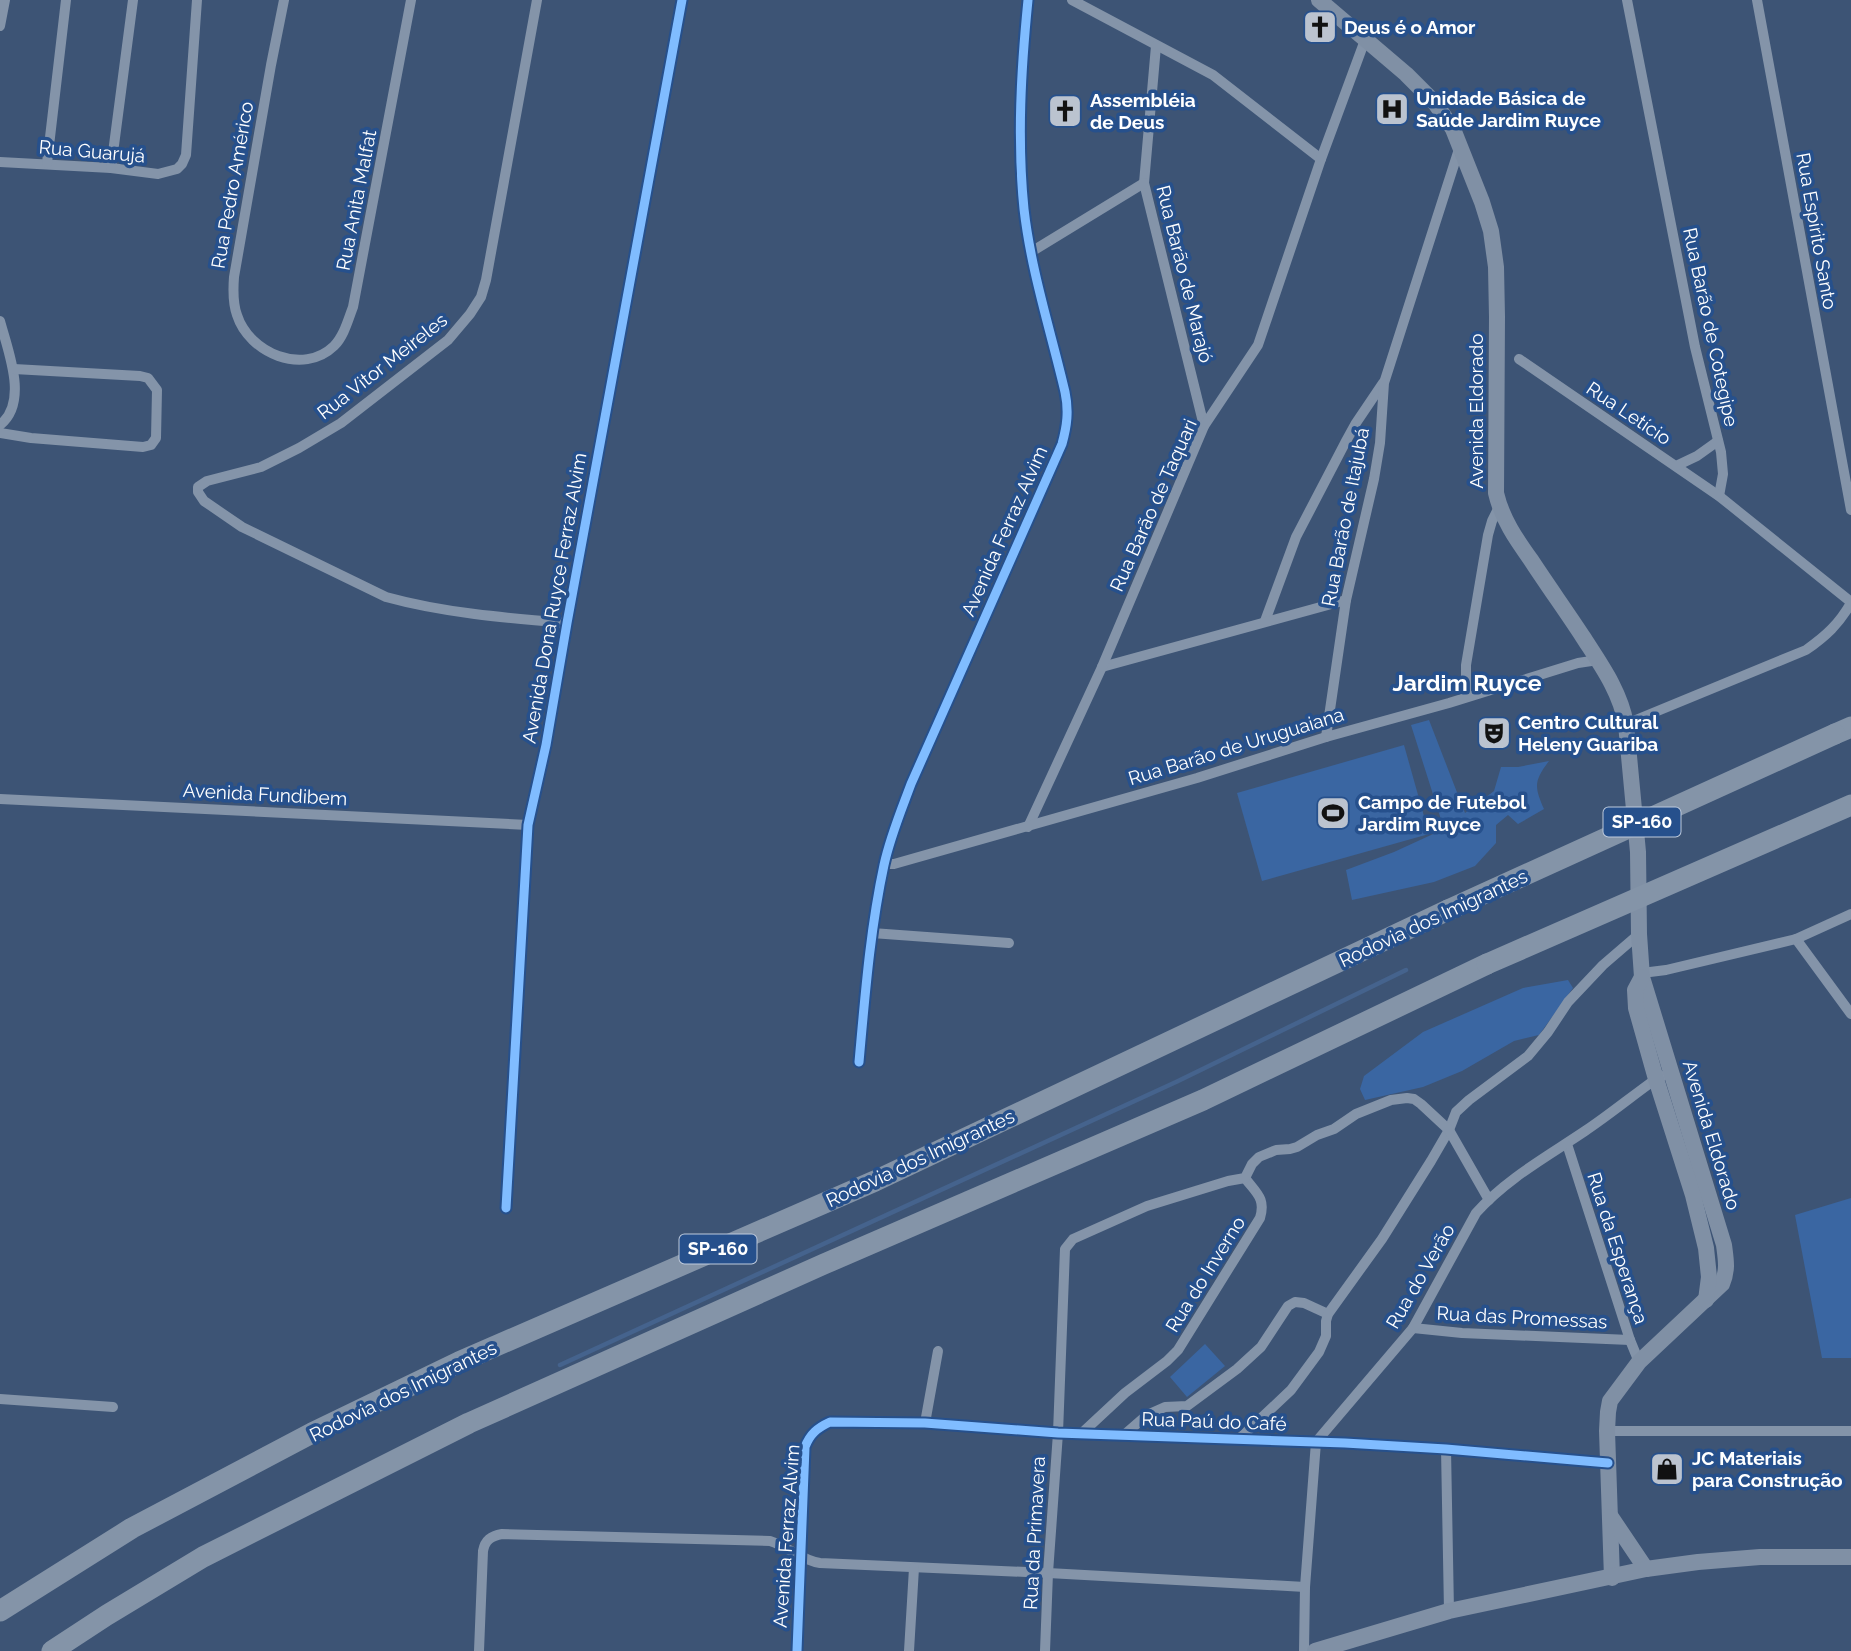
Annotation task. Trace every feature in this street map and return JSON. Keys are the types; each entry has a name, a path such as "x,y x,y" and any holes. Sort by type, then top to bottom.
{"highway":[{"name":"Rodovia dos Imigrantes","path":"0,1611 132,1528 312,1433 459,1362 875,1181 1448,910 1843,730"},
{"name":"SP-160","path":"52,1651 203,1557 469,1423 824,1264 1203,1100 1487,964 1851,805"}],"main road":[{"name":"Avenida Eldorado","path":"1319,0 1423,89 1443,113 1460,146 1482,202 1494,247 1497,317 1495,482 1499,508 1511,531 1598,660 1622,705 1638,852 1642,975 1663,1076 1700,1193 1724,1245 1727,1263 1722,1284 1639,1362 1610,1401 1607,1431 1612,1578"},
{"path":"1610,1515 1646,1569"},
{"path":"1315,1651 1449,1611 1646,1569 1760,1557 1851,1558"}],"street":[{"path":"0,26 5,0"},
{"path":"47,163 66,0"},
{"path":"111,168 133,0"},
{"name":"Rua Guarujá","path":"0,162 47,163 158,174 177,169 186,155 197,0"},
{"name":"Rua Pedro Américo","path":"279,357 259,346 246,334 236,315 233,295 284,0"},
{"name":"Rua Anita Malfat","path":"279,357 296,360 321,355 335,345 353,307 411,0"},
{"name":"Rua Vitor Meireles","path":"537,0 486,280 481,297 470,314 459,329 436,350 341,423 261,467 207,481 198,487 198,492 204,501 242,527 386,597 486,615 567,622"},
{"name":"Avenida Dona Ruyce Ferraz Alvim","path":"506,1208 528,825 546,745 682,0"},
{"name":"Avenida Ferraz Alvim","path":"859,1062 872,933 885,864 896,824 911,784 1062,444 1068,421 1068,404 1031,252 1024,210 1019,138 1028,0"},
{"path":"1072,0 1213,75 1321,159"},
{"name":"Rua Barão de Cotegipe","path":"1628,0 1695,347 1718,440 1723,474 1719,496"},
{"name":"Rua Espírito Santo","path":"1757,0 1851,510"},
{"name":"Rua Barão de Taquari","path":"1028,827 1102,667 1204,426 1258,345 1321,159 1365,40"},
{"name":"Rua Barão de Marajó","path":"1156,46 1144,183 1204,426"},
{"name":"Rua Barão de Itajubá","path":"1326,737 1346,600 1380,443 1384,383 1460,146"},
{"path":"1031,252 1144,183"},
{"path":"0,321 14,369 13,407 0,425"},
{"name":"Rua Letício","path":"1519,359 1719,496"},
{"path":"0,433 143,447 151,445 156,438 157,390 148,378 14,369"},
{"path":"1265,621 1296,537 1350,433 1384,383"},
{"path":"1676,467 1697,456 1718,440"},
{"path":"1626,724 1806,650 1828,635 1851,603 1719,496"},
{"path":"1466,696 1466,665 1489,535 1499,508"},
{"path":"1102,667 1346,600"},
{"name":"Rua Barão de Uruguaiana","path":"885,864 894,864 1028,827 1578,663 1598,660"},
{"name":"Avenida Fundibem","path":"0,799 528,825"},
{"path":"1642,975 1796,939 1851,914"},
{"path":"872,933 1009,943"},
{"path":"1239,1439 1291,1390 1319,1352 1324,1343 1328,1314 1382,1239 1449,1130 1455,1112 1528,1056 1568,1002 1603,965 1639,934"},
{"path":"1796,939 1851,1014"},
{"name":"Rua do Verão","path":"1316,1442 1413,1328 1476,1213 1504,1187 1663,1076"},
{"path":"1245,1178 1259,1157 1276,1150 1297,1147 1334,1129 1356,1114 1391,1100 1415,1099 1449,1130 1489,1200"},
{"name":"Rua da Esperança","path":"1566,1144 1639,1362"},
{"name":"Rua da Primavera","path":"1045,1651 1058,1433 1065,1249 1073,1240 1147,1206 1245,1178"},
{"name":"Rua do Inverno","path":"1082,1433 1125,1393 1167,1361 1187,1337 1260,1218 1263,1206 1261,1198 1245,1178"},
{"path":"1124,1435 1147,1415 1165,1406 1187,1406 1237,1369 1261,1347 1288,1306 1295,1302 1304,1303 1328,1314"},
{"name":"Rua das Promessas","path":"1413,1328 1630,1340"},
{"path":"925,1423 938,1351"},
{"path":"0,1399 113,1407"},
{"name":"Rua Paú do Café","path":"819,1427 830,1422 925,1423 1058,1433 1446,1449 1608,1463"},
{"name":"Avenida Ferraz Alvim","path":"797,1651 805,1447 809,1436 819,1427"},
{"path":"1607,1431 1851,1431"},
{"path":"1304,1651 1305,1587 1316,1442"},
{"path":"1446,1449 1449,1611"},
{"path":"479,1651 484,1544 494,1535 502,1534 770,1541 784,1545 808,1561 820,1563 1305,1587"},
{"path":"909,1651 914,1568"}],"shaded area":[{"path":"1429,720 1465,813 1494,791 1501,767 1518,767 1549,761 1537,784 1544,809 1518,824 1508,815 1496,825 1496,843 1475,866 1434,882 1352,900 1346,870 1444,829 1411,725"},
{"name":"Campo de Futebol Jardim Ruyce","path":"1404,745 1429,834 1262,881 1237,793"},
{"path":"1568,980 1573,988 1539,1035 1514,1041 1462,1071 1423,1087 1365,1100 1360,1089 1364,1076 1423,1032 1523,988"},
{"path":"1851,1198 1851,1358 1822,1358 1795,1215"},
{"path":"1205,1344 1225,1366 1187,1397 1170,1377"}],"waterway":[{"path":"560,1365 1176,1082 1406,970"}],"cycle path":[{"path":"506,1208 528,825 546,745 682,0"},
{"path":"859,1062 875,914 893,834 911,784 1062,444 1066,425 1065,392 1036,278 1024,209 1021,104 1028,0"},
{"path":"797,1651 805,1447 814,1432 830,1422 925,1423 1058,1433 1345,1443 1608,1463"}],"place":[{"name":"Deus é o Amor","path":"1320,27"},
{"name":"Unidade Básica de Saúde Jardim Ruyce","path":"1392,109"},
{"name":"Assembléia de Deus","path":"1065,111"},
{"name":"Centro Cultural Heleny Guariba","path":"1494,733"},
{"name":"Campo de Futebol Jardim Ruyce","path":"1333,813"},
{"name":"JC Materiais para Construção","path":"1667,1469"}],"district":[{"name":"Jardim Ruyce","path":"1467,683"}]}
